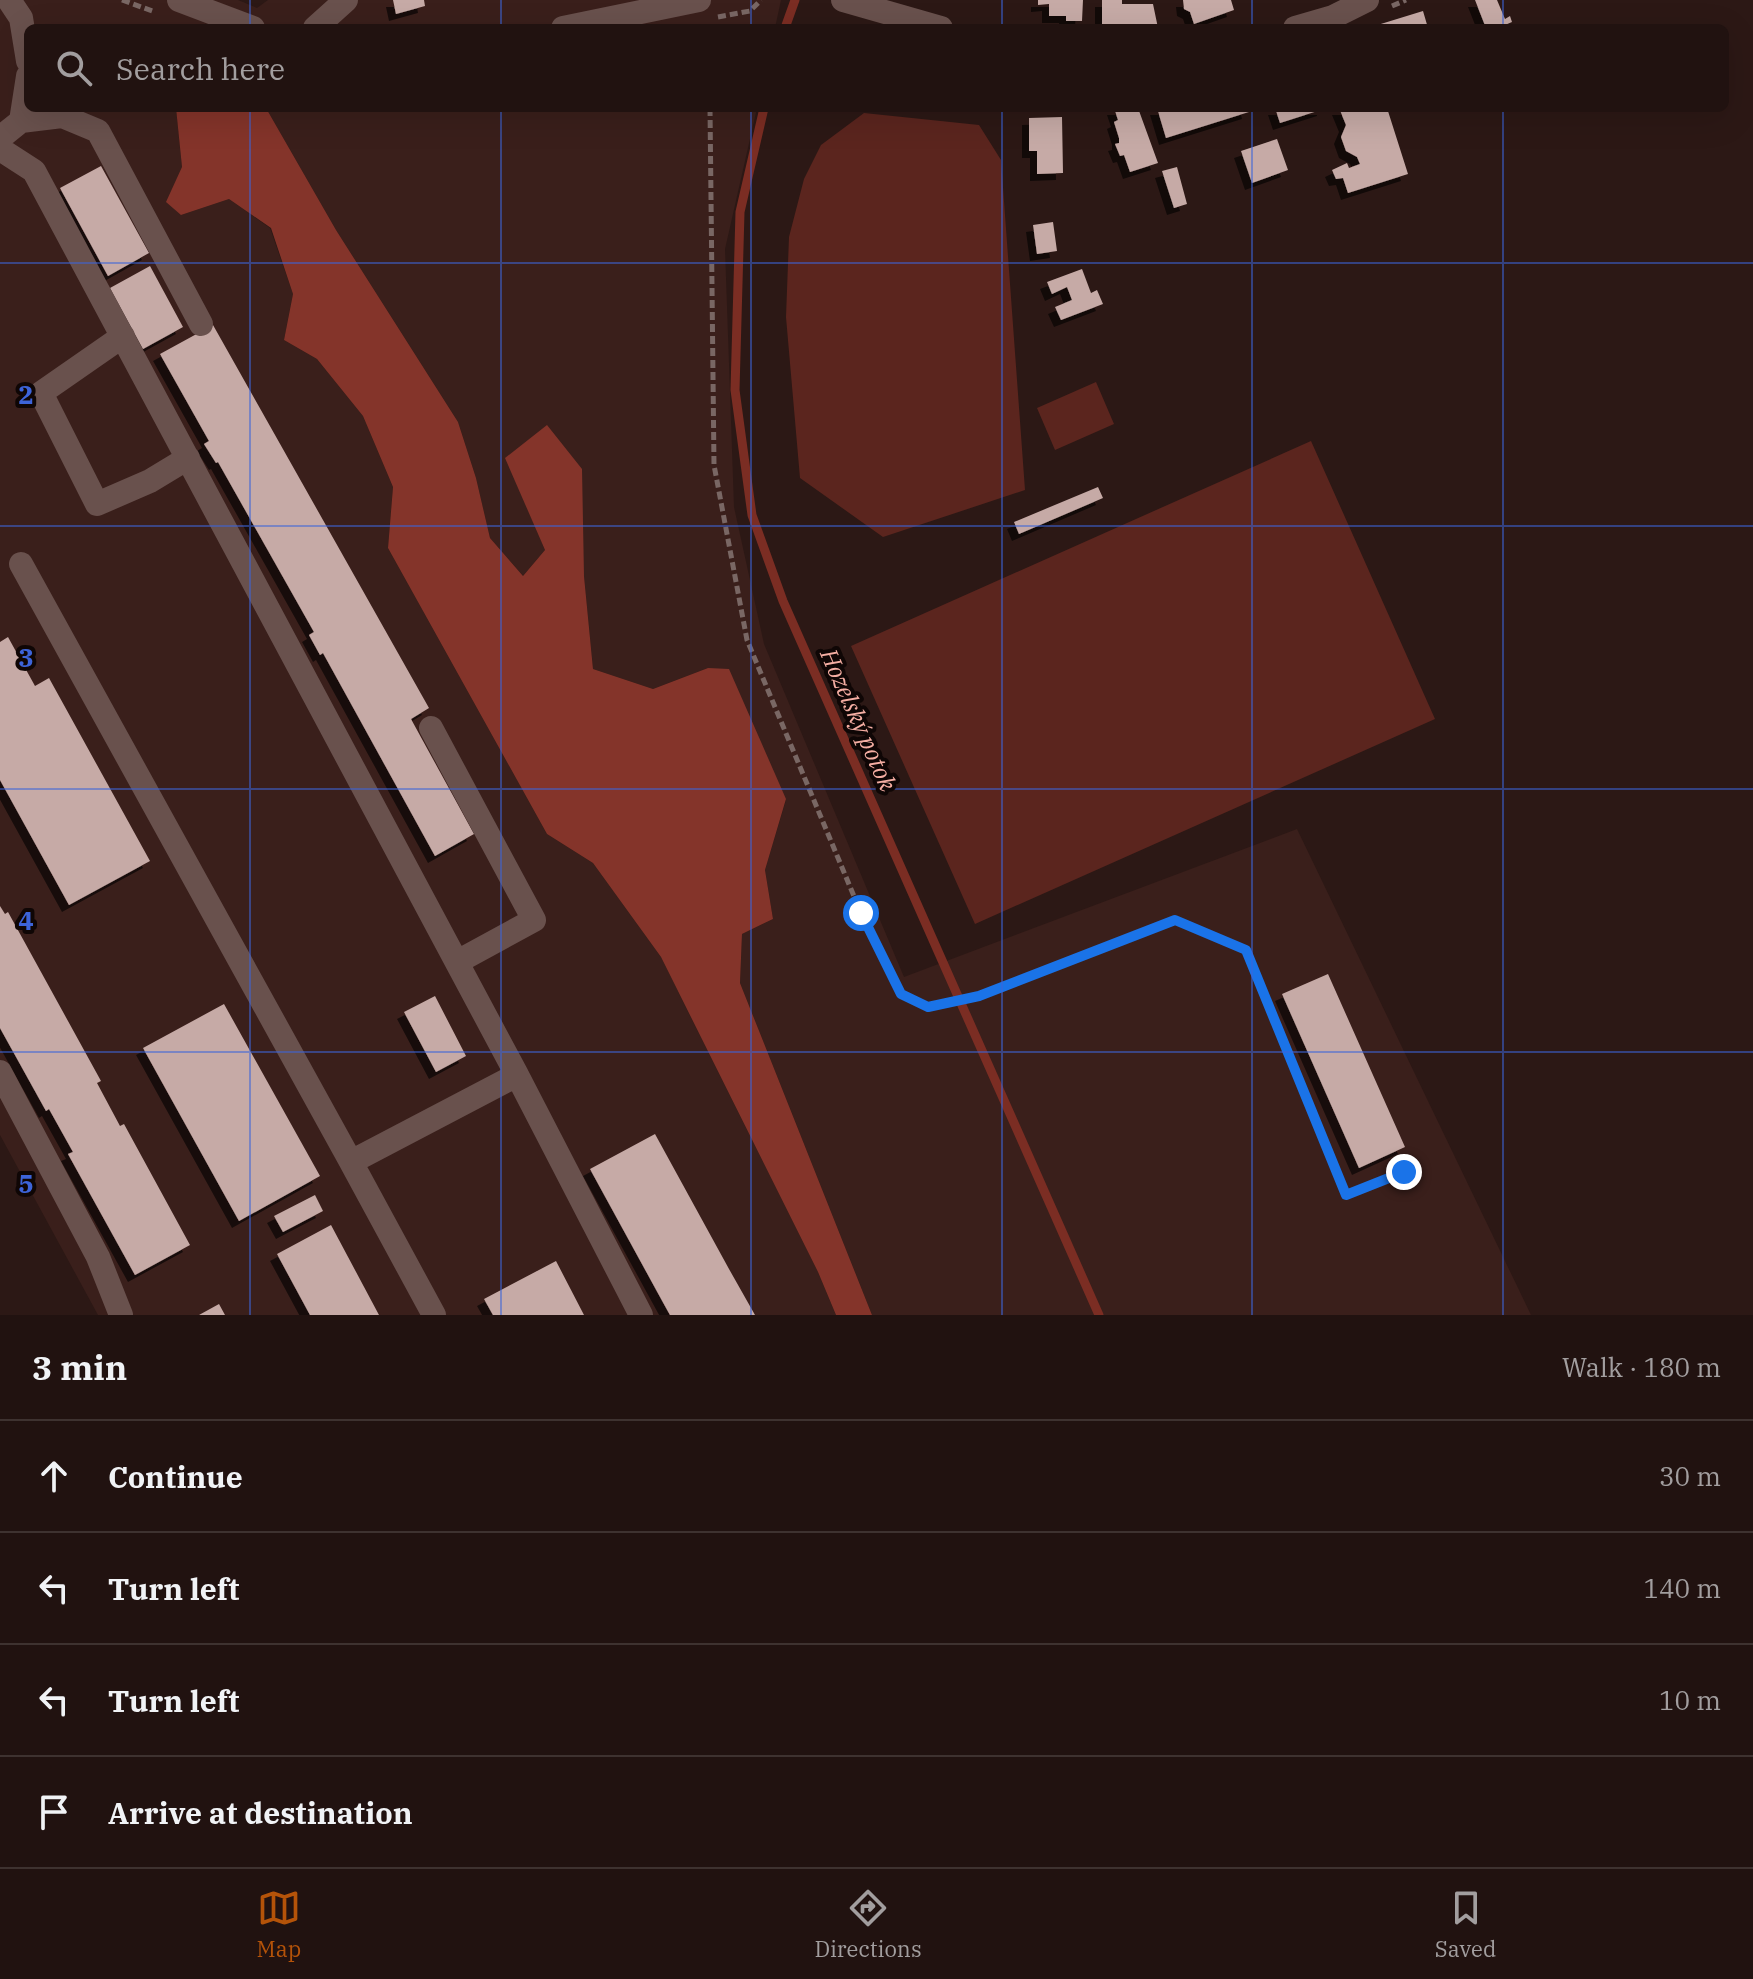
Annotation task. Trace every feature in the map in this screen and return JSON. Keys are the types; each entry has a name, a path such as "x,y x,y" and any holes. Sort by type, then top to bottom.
{"street":[{"path":"9,0 21,18 24,36"},
{"path":"179,0 242,24"},
{"path":"319,24 346,0"},
{"path":"582,24 699,0"},
{"path":"1309,24 1333,17 1367,0"},
{"path":"849,1 927,24"},
{"path":"21,121 24,102"},
{"path":"0,138 21,121 62,116 98,131 201,324"},
{"path":"0,149 34,171 517,1075 641,1315"},
{"path":"123,336 41,393 97,504 150,481 188,458"},
{"path":"21,564 434,1315"},
{"path":"431,728 534,920 457,962"},
{"path":"0,1072 98,1257 121,1315"},
{"path":"351,1162 517,1075"}],"path":[{"path":"710,112 714,465 747,640 861,913 901,994 928,1007 947,1005 979,996 1175,920 1246,950 1346,1195 1404,1172"}],"shaded area":[{"path":"0,0 238,0 257,8 268,0 781,0 776,24 24,24 24,112 176,112 182,167 181,215 229,199 270,228 293,294 284,340 317,359 363,416 393,487 388,548 547,834 593,863 661,957 818,1272 836,1315 98,1315 0,1135"},
{"path":"176,112 268,112 336,230 458,422 476,478 490,538 523,576 545,550 505,458 547,425 582,469 584,576 593,669 653,689 708,668 729,669 786,799 765,870 773,919 742,934 740,983 872,1315 836,1315 818,1272 661,957 593,863 547,834 388,548 393,487 363,416 317,359 284,340 293,294 271,228 229,199 181,215 166,202 182,167"},
{"path":"268,112 756,112 725,249 734,507 764,644 904,977 1297,829 1531,1315 872,1315 740,983 742,934 773,919 765,870 786,800 708,668 653,689 593,669 584,576 506,458 545,550 523,576 490,538 476,478 458,422 336,230"},
{"path":"864,113 979,125 1001,160 1025,490 883,537 800,478 786,317 789,237 804,179 821,145"},
{"path":"1096,382 1114,424 1055,450 1037,408"},
{"path":"1311,441 1435,719 975,924 851,646"}],"building":[{"path":"393,0 424,0 425,6 396,14"},
{"path":"1038,0 1083,0 1082,21 1066,21 1066,16 1049,16 1049,4 1038,5"},
{"path":"1102,0 1122,0 1122,4 1153,4 1157,24 1102,24"},
{"path":"1183,0 1231,0 1234,10 1194,24 1190,12 1184,9"},
{"path":"1475,0 1497,0 1505,19 1510,16 1512,22 1507,24 1484,24"},
{"path":"1423,11 1427,24 1381,24"},
{"path":"1115,112 1139,112 1158,163 1130,172 1124,155 1120,156 1115,144 1119,143 1114,122 1118,120"},
{"path":"1158,112 1249,112 1166,138"},
{"path":"1276,112 1315,112 1280,123"},
{"path":"1341,112 1388,112 1408,174 1348,193 1343,178 1336,179 1332,170 1347,163 1349,168 1360,164 1357,157 1346,151 1341,137 1346,125"},
{"path":"1062,117 1063,173 1037,174 1037,151 1029,151 1029,118"},
{"path":"1277,139 1288,170 1252,183 1241,151"},
{"path":"101,166 149,253 108,276 60,188"},
{"path":"1177,167 1187,204 1174,208 1162,171"},
{"path":"1053,222 1057,251 1037,254 1033,225"},
{"path":"150,266 183,327 143,349 110,288"},
{"path":"1082,269 1091,293 1097,290 1103,304 1061,320 1055,307 1072,300 1067,287 1052,294 1047,282"},
{"path":"213,325 429,708 411,719 474,834 435,856 323,653 320,655 309,635 314,632 218,462 204,444 209,441 160,354"},
{"path":"1098,487 1103,498 1019,534 1014,522"},
{"path":"8,637 35,686 49,678 150,861 69,905 0,780 0,642"},
{"path":"0,906 5,914 8,912 101,1081 97,1083 120,1126 124,1124 190,1245 135,1275 68,1154 73,1152 49,1109 46,1111 0,1028"},
{"path":"1328,974 1405,1147 1359,1168 1282,994"},
{"path":"435,996 466,1056 436,1072 404,1012"},
{"path":"224,1004 320,1176 239,1221 143,1048"},
{"path":"655,1134 755,1315 670,1315 665,1306 590,1169"},
{"path":"315,1195 323,1211 283,1232 274,1216"},
{"path":"331,1225 379,1315 310,1315 277,1254"},
{"path":"556,1261 584,1315 493,1315 484,1299"},
{"path":"219,1304 225,1315 199,1315"}],"waterway":[{"name":"Hozelský potok","path":"786,24 795,0"},
{"name":"Hozelský potok","path":"763,112 740,212 735,390 752,515 783,601 1099,1315"}],"route":[{"path":"861,913 901,994 928,1007 979,996 1175,920 1246,950 1346,1195 1404,1172"}]}
